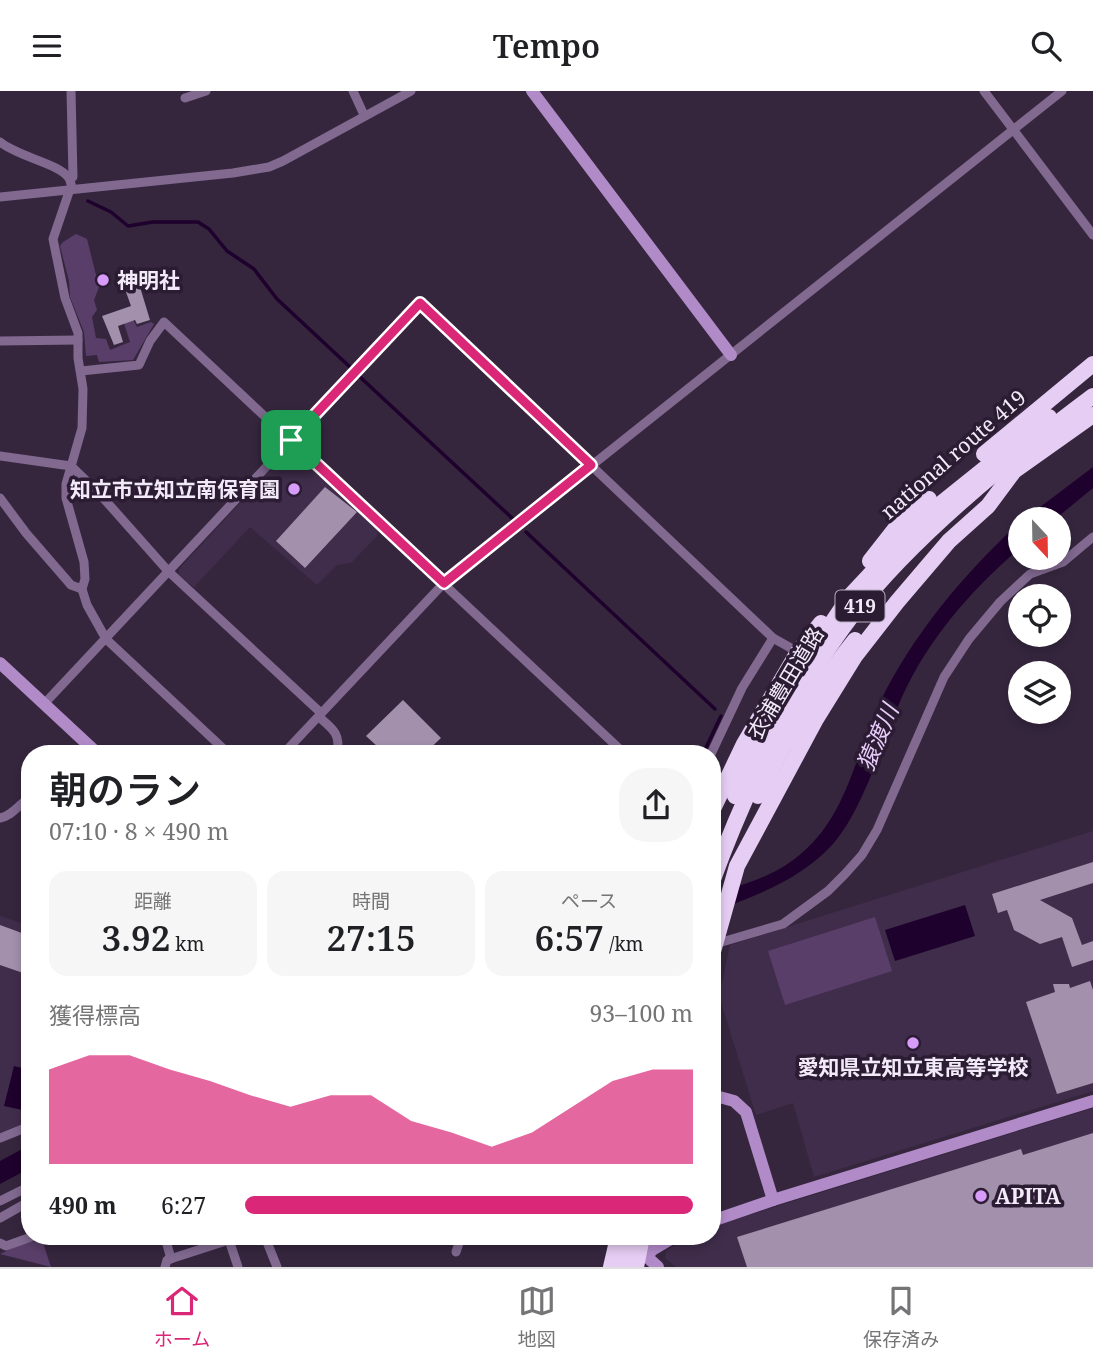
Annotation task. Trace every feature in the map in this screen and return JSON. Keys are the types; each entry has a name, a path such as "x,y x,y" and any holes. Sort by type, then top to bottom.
{"highway":[{"name":"national route 419","path":"798,652 899,524 1093,364"},
{"name":"衣浦豊田道路","path":"1040,423 1093,373"},
{"name":"衣浦豊田道路","path":"721,831 749,762 788,688 850,596 923,519 1040,423 1093,385"},
{"name":"衣浦豊田道路","path":"721,858 752,782 791,706 854,613 948,515 1058,422 1093,396"},
{"name":"419","path":"721,915 737,866 817,719 855,656 949,541 988,506 1014,471 1093,415"},
{"name":"衣浦豊田道路","path":"721,913 750,812 793,729 825,677 925,554 979,499 1014,471"},
{"name":"419","path":"721,792 744,744 798,652"},
{"path":"611,1267 618,1245"},
{"path":"617,1267 620,1245"},
{"path":"625,1267 639,1250"}],"street":[{"path":"71,91 73,177 69,197 53,239 65,298 78,340 83,389 82,428 66,484 66,498 84,562 85,579 82,589 87,605 106,639 219,745"},
{"path":"185,98 206,91"},
{"path":"353,91 364,115"},
{"path":"0,197 71,186 233,173 269,167 411,91"},
{"path":"532,91 731,355"},
{"path":"984,91 1093,235"},
{"path":"292,745 444,583 1062,91"},
{"path":"0,142 20,155 56,169 71,186"},
{"path":"44,704 420,303 773,638 798,652"},
{"path":"81,371 139,365 150,341 164,322 615,745"},
{"path":"0,341 78,340"},
{"path":"0,456 71,466 97,491 168,571 337,732 338,745"},
{"path":"0,498 71,585 82,589"},
{"path":"721,936 783,924 828,891 845,874 862,855 877,830 944,677 969,639 1000,602 1030,574 1063,562 1093,537"},
{"path":"715,745 742,688 773,638"},
{"path":"0,663 88,745"},
{"path":"0,818 9,816 21,804"},
{"path":"721,1097 734,1101 746,1112 773,1200"},
{"path":"721,1218 1093,1101"},
{"path":"0,1138 21,1130"},
{"path":"0,1201 21,1190"},
{"path":"0,1218 21,1206"},
{"path":"0,1243 6,1246 21,1241"},
{"path":"168,1245 172,1259"},
{"path":"165,1267 167,1260 214,1245"},
{"path":"231,1245 238,1267"},
{"path":"268,1245 277,1267"},
{"path":"456,1252 458,1245"},
{"path":"639,1250 652,1250 660,1245"},
{"path":"639,1250 658,1267"}],"shaded area":[{"path":"76,234 87,239 99,287 94,300 97,310 92,317 96,338 106,339 110,350 130,342 122,317 130,314 137,327 151,322 154,324 133,360 99,362 97,355 86,356 84,332 70,297 60,246"},
{"name":"知立市立知立南保育園","path":"292,450 378,528 377,536 351,563 337,565 317,585 250,527 194,587 179,575 179,569 288,451"},
{"name":"愛知県立知立東高等学校","path":"1093,831 1093,1091 814,1177 793,1103 756,1115 721,1002 721,987 730,945"},
{"path":"0,916 21,923 21,1125 0,1133"},
{"path":"875,917 892,971 785,1005 768,951"},
{"name":"APITA","path":"1093,1108 1093,1267 676,1267 665,1258 666,1251 675,1245 721,1245 721,1224"},
{"path":"21,1244 44,1245 51,1267 0,1254"}],"water":[{"path":"1093,467 1093,488 1070,507 1040,507"},
{"name":"猿渡川","path":"1008,534 1008,559 953,616 913,676 863,795 843,831 832,845 806,868 760,893 721,908 721,892 778,870 806,849 822,832 845,791 870,725 893,677 924,628 960,584"},
{"path":"965,905 975,936 895,961 885,930"},
{"path":"14,1066 21,1068 21,1110 4,1106"},
{"path":"21,1150 21,1173 0,1184 0,1161"}],"building":[{"path":"140,287 150,320 137,324 135,320 118,326 123,342 114,345 102,316 131,306 126,292"},
{"path":"325,487 357,512 305,568 276,541"},
{"path":"403,700 441,738 434,745 376,745 366,736"},
{"path":"1093,862 1093,883 1040,900 1072,918 1082,945 1093,941 1093,960 1072,967 1062,937 1040,944 1014,930 1007,910 998,913 992,894"},
{"path":"0,925 21,933 21,972 0,965"},
{"path":"1090,981 1093,990 1093,1083 1057,1094 1026,1002 1055,992 1053,984 1069,984 1070,988"},
{"name":"APITA","path":"1093,1133 1093,1267 747,1267 737,1237 1021,1149 1023,1155"}],"waterway":[{"path":"88,201 111,212 128,226 153,222 198,222 209,229 227,251 254,269 277,299 350,367"},
{"path":"360,377 512,518"},
{"path":"526,532 715,709"},
{"path":"707,745 721,716"}],"place":[{"name":"神明社","path":"103,280"},
{"name":"知立市立知立南保育園","path":"294,489"},
{"name":"愛知県立知立東高等学校","path":"913,1043"},
{"name":"APITA","path":"981,1196"}],"route":[{"path":"420,303 591,465 444,583 291,440 420,303"}]}
